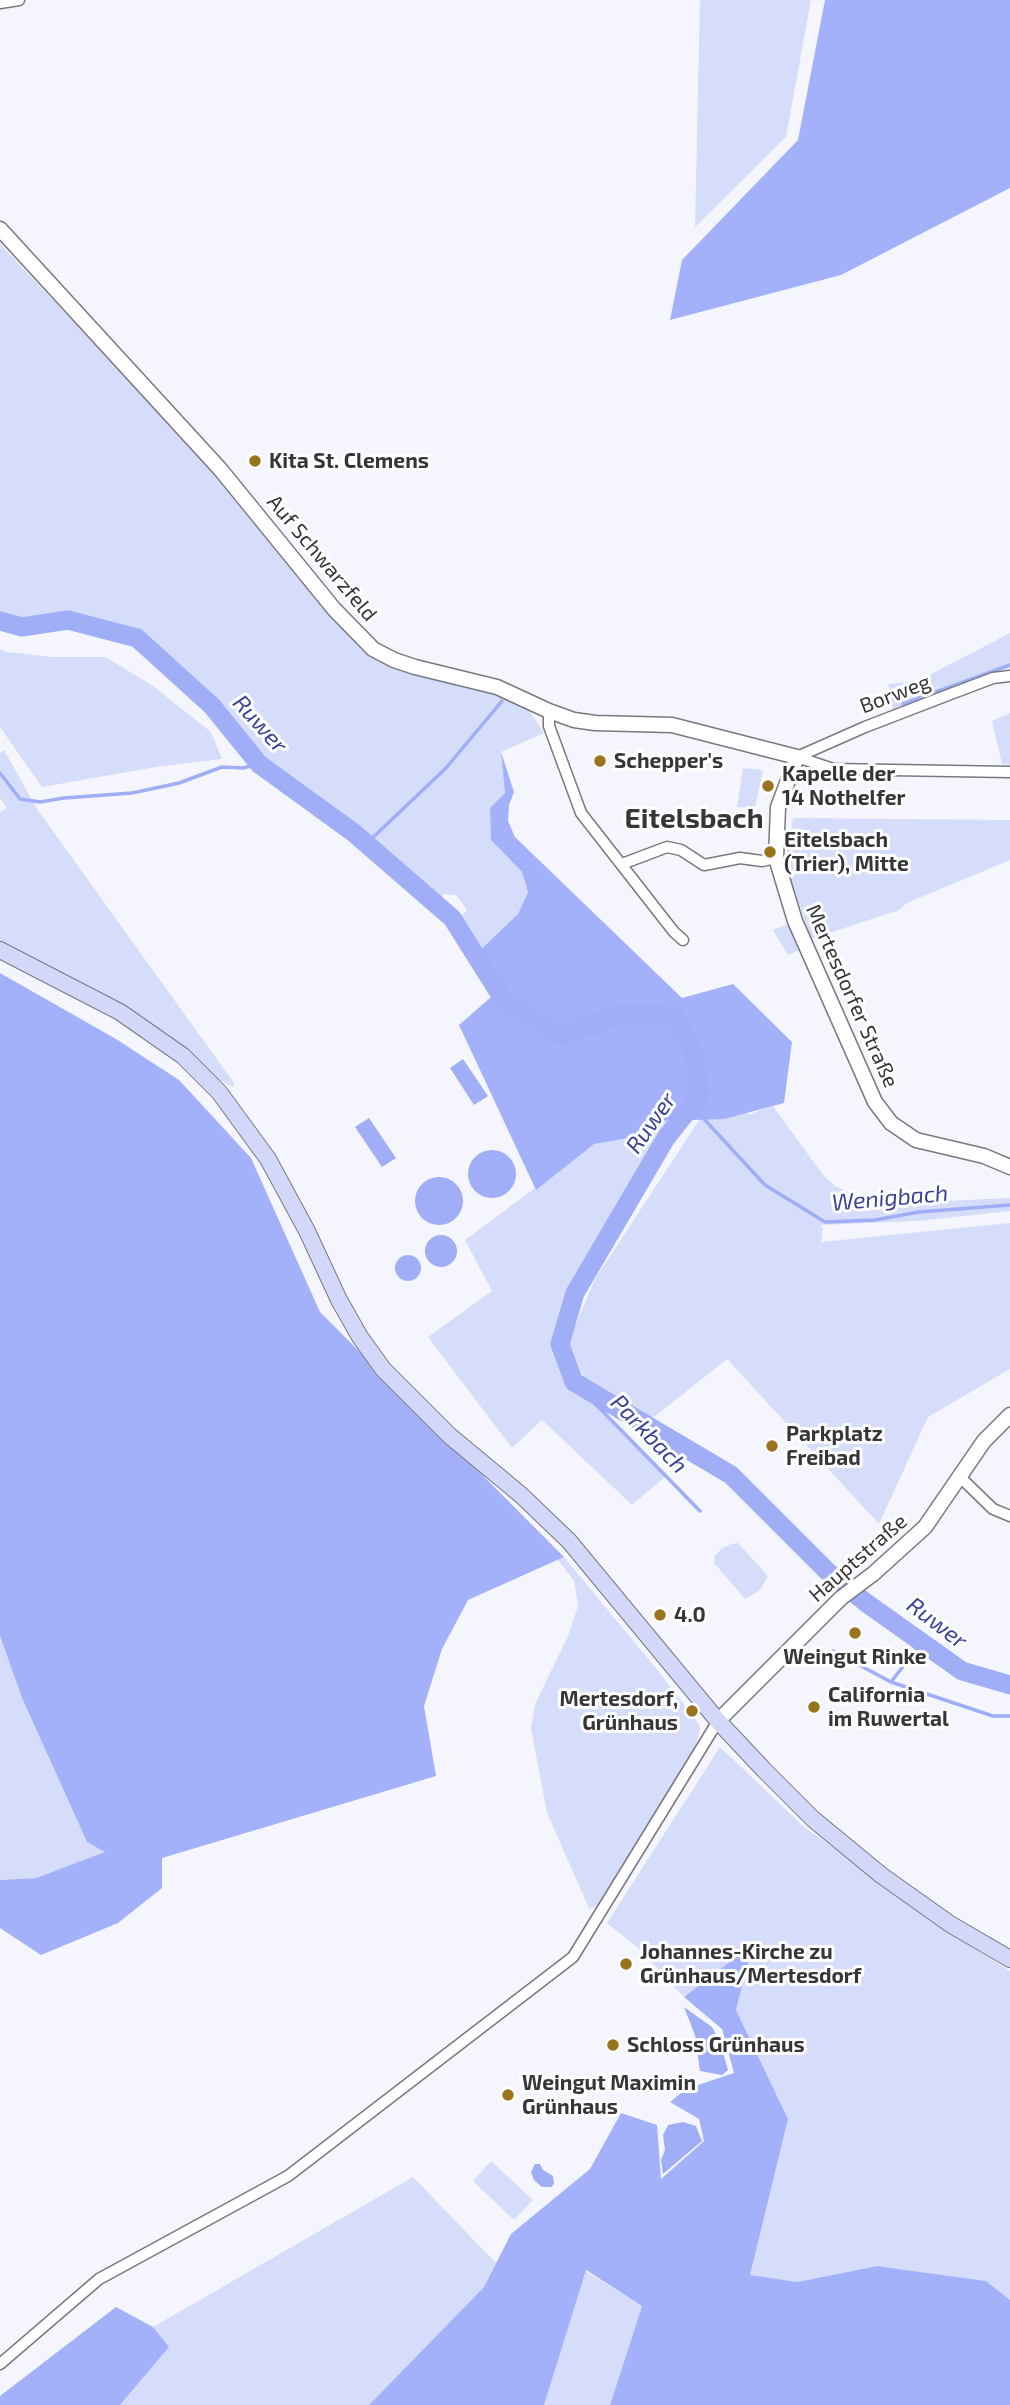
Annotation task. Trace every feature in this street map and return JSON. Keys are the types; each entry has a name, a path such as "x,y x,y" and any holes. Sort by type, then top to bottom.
{"main road":[{"path":"0,950 120,1012 183,1056 219,1092 268,1159 307,1231 339,1300 360,1337 383,1369 450,1436 521,1495 569,1541 718,1721 803,1809 858,1857 950,1924 1010,1959"}],"street":[{"path":"0,3 19,0"},
{"name":"Auf Schwarzfeld","path":"0,229 220,469 334,610 382,655 497,687 549,711 584,722 672,725 797,757"},
{"name":"Borweg","path":"797,757 947,695 993,678 1010,676"},
{"path":"549,711 550,730 581,813 683,940"},
{"path":"797,757 833,769 1010,772"},
{"name":"Mertesdorfer Straße","path":"797,757 778,807 776,858 795,921 880,1110 891,1123 916,1140 984,1156 1010,1167"},
{"path":"622,864 667,847 681,850 705,865 740,858 762,861 776,858"},
{"name":"Hauptstraße","path":"718,1721 841,1598 925,1527 984,1441 1010,1415"},
{"path":"959,1476 993,1509 1010,1516"},
{"path":"0,2364 99,2279 288,2176 573,1957 718,1721"}],"shaded area":[{"path":"700,0 811,0 786,137 695,227"},
{"path":"825,0 1010,0 1010,188 841,275 670,320 682,260 798,140"},
{"path":"0,244 211,468 349,635 368,654 408,672 471,687 527,707 544,733 501,752 505,794 491,840 522,872 528,892 518,914 475,955 455,922 467,910 456,895 443,894 437,905 366,844 259,764 212,706 137,639 68,620 22,627 0,621"},
{"path":"1010,633 1010,668 893,711 888,684 918,681"},
{"path":"0,649 52,657 105,657 153,686 211,732 222,759 156,767 42,787 0,727"},
{"path":"1010,713 1010,765 1002,764 992,721"},
{"path":"4,750 37,809 234,1083 233,1087 219,1080 183,1048 0,942 0,812 7,808 0,798 0,753"},
{"path":"501,752 514,792 509,805 508,821 515,837 682,998 733,984 792,1042 784,1103 724,1119 661,1121 646,1135 594,1144 536,1190 459,1025 498,991 475,955 518,914 528,892 522,872 491,840 490,808 505,793"},
{"path":"743,768 763,770 755,808 737,807"},
{"path":"793,818 1010,820 1010,860 907,903 899,910 811,939 785,862"},
{"path":"789,924 799,950 788,955 773,930"},
{"path":"0,973 116,1039 179,1080 251,1158 320,1312 564,1557 468,1600 442,1649 424,1706 436,1776 162,1858 162,1888 118,1923 41,1955 0,1928 0,1880 36,1878 105,1852 87,1842 22,1698 0,1636"},
{"path":"463,1059 488,1096 474,1105 450,1068"},
{"path":"709,1105 750,1114 773,1106 823,1175 835,1186 876,1204 1010,1198 1010,1211 918,1221 820,1225 823,1229 821,1242 1010,1223 1010,1369 928,1417 879,1524 727,1359 649,1421 585,1381 569,1341 595,1279"},
{"path":"369,1118 396,1158 382,1167 355,1127"},
{"path":"661,1121 679,1121 666,1138 575,1293 560,1344 574,1382 666,1476 632,1505 542,1420 512,1448 428,1337 492,1291 465,1240 594,1144 646,1135"},
{"path":"492,1150 509,1157 516,1174 509,1191 492,1198 475,1191 468,1174 475,1157"},
{"path":"439,1177 456,1184 463,1201 456,1218 439,1225 422,1218 415,1201 422,1184"},
{"path":"441,1235 452,1240 457,1251 452,1262 441,1267 430,1262 425,1251 430,1240"},
{"path":"408,1255 417,1259 421,1268 417,1277 408,1281 399,1277 395,1268 399,1259"},
{"path":"738,1543 768,1576 760,1590 745,1599 714,1563 715,1556 721,1549"},
{"path":"564,1557 655,1667 699,1724 700,1729 696,1745 601,1902 596,1907 589,1908 547,1813 531,1728 535,1704 568,1636 578,1606 574,1581 558,1560"},
{"path":"0,1636 22,1698 87,1842 106,1852 36,1878 0,1880"},
{"path":"720,1747 803,1826 973,1948 1010,1971 1010,2300 986,2281 877,2266 797,2282 749,2276 788,2119 736,2010 753,1945 684,1997 637,1947 607,1923"},
{"path":"753,1944 736,2010 788,2119 750,2275 797,2282 877,2266 986,2281 1010,2300 1010,2405 610,2405 642,2306 586,2270 544,2405 369,2405 484,2287 511,2234 590,2169 621,2113 657,2125 661,2179 704,2141 699,2119 670,2102 686,2089 734,2073 722,2029 684,1997"},
{"path":"684,2007 712,2027 720,2042 728,2070 722,2075 700,2071 695,2035"},
{"path":"683,2122 696,2126 702,2141 663,2174 663,2135 668,2125"},
{"path":"491,2161 533,2200 514,2220 473,2181"},
{"path":"535,2164 540,2164 543,2170 553,2176 554,2184 551,2187 542,2187 534,2180 531,2172"},
{"path":"413,2177 496,2263 484,2287 369,2405 120,2405 168,2348 153,2327"},
{"path":"585,2271 642,2306 610,2405 544,2405"},
{"path":"116,2307 153,2327 169,2347 120,2405 0,2405 0,2396"}],"waterway":[{"name":"Ruwer","path":"0,621 22,627 68,620 137,638 212,706 259,764 354,833 452,918 503,999 561,1036 624,1013 675,1017 694,1054 700,1095 666,1138 575,1293 560,1344 574,1382 731,1475 827,1571 865,1602 962,1671 1010,1685"},
{"path":"903,704 1010,665"},
{"path":"366,844 446,768 502,701"},
{"path":"0,773 20,799 40,802 132,793 179,783 222,767 243,768 259,764"},
{"name":"Wenigbach","path":"692,1106 765,1185 825,1222 875,1220 919,1212 1010,1205"},
{"name":"Parkbach","path":"574,1382 700,1511"},
{"name":"Parkbach","path":"891,1682 921,1643"},
{"name":"Parkbach","path":"833,1651 891,1682 993,1716 1010,1716"}],"place":[{"name":"Kita St. Clemens","path":"255,461"},
{"name":"Schepper's","path":"600,761"},
{"name":"Kapelle der 14 Nothelfer","path":"768,786"},
{"name":"Eitelsbach (Trier), Mitte","path":"770,852"},
{"name":"Parkplatz Freibad","path":"772,1446"},
{"name":"4.0","path":"660,1615"},
{"name":"Weingut Rinke","path":"855,1633"},
{"name":"California im Ruwertal","path":"814,1707"},
{"name":"Mertesdorf, Grünhaus","path":"692,1711"},
{"name":"Johannes-Kirche zu Grünhaus/Mertesdorf","path":"626,1964"},
{"name":"Schloss Grünhaus","path":"613,2045"},
{"name":"Weingut Maximin Grünhaus","path":"508,2095"}],"district":[{"name":"Eitelsbach","path":"694,819"}]}
